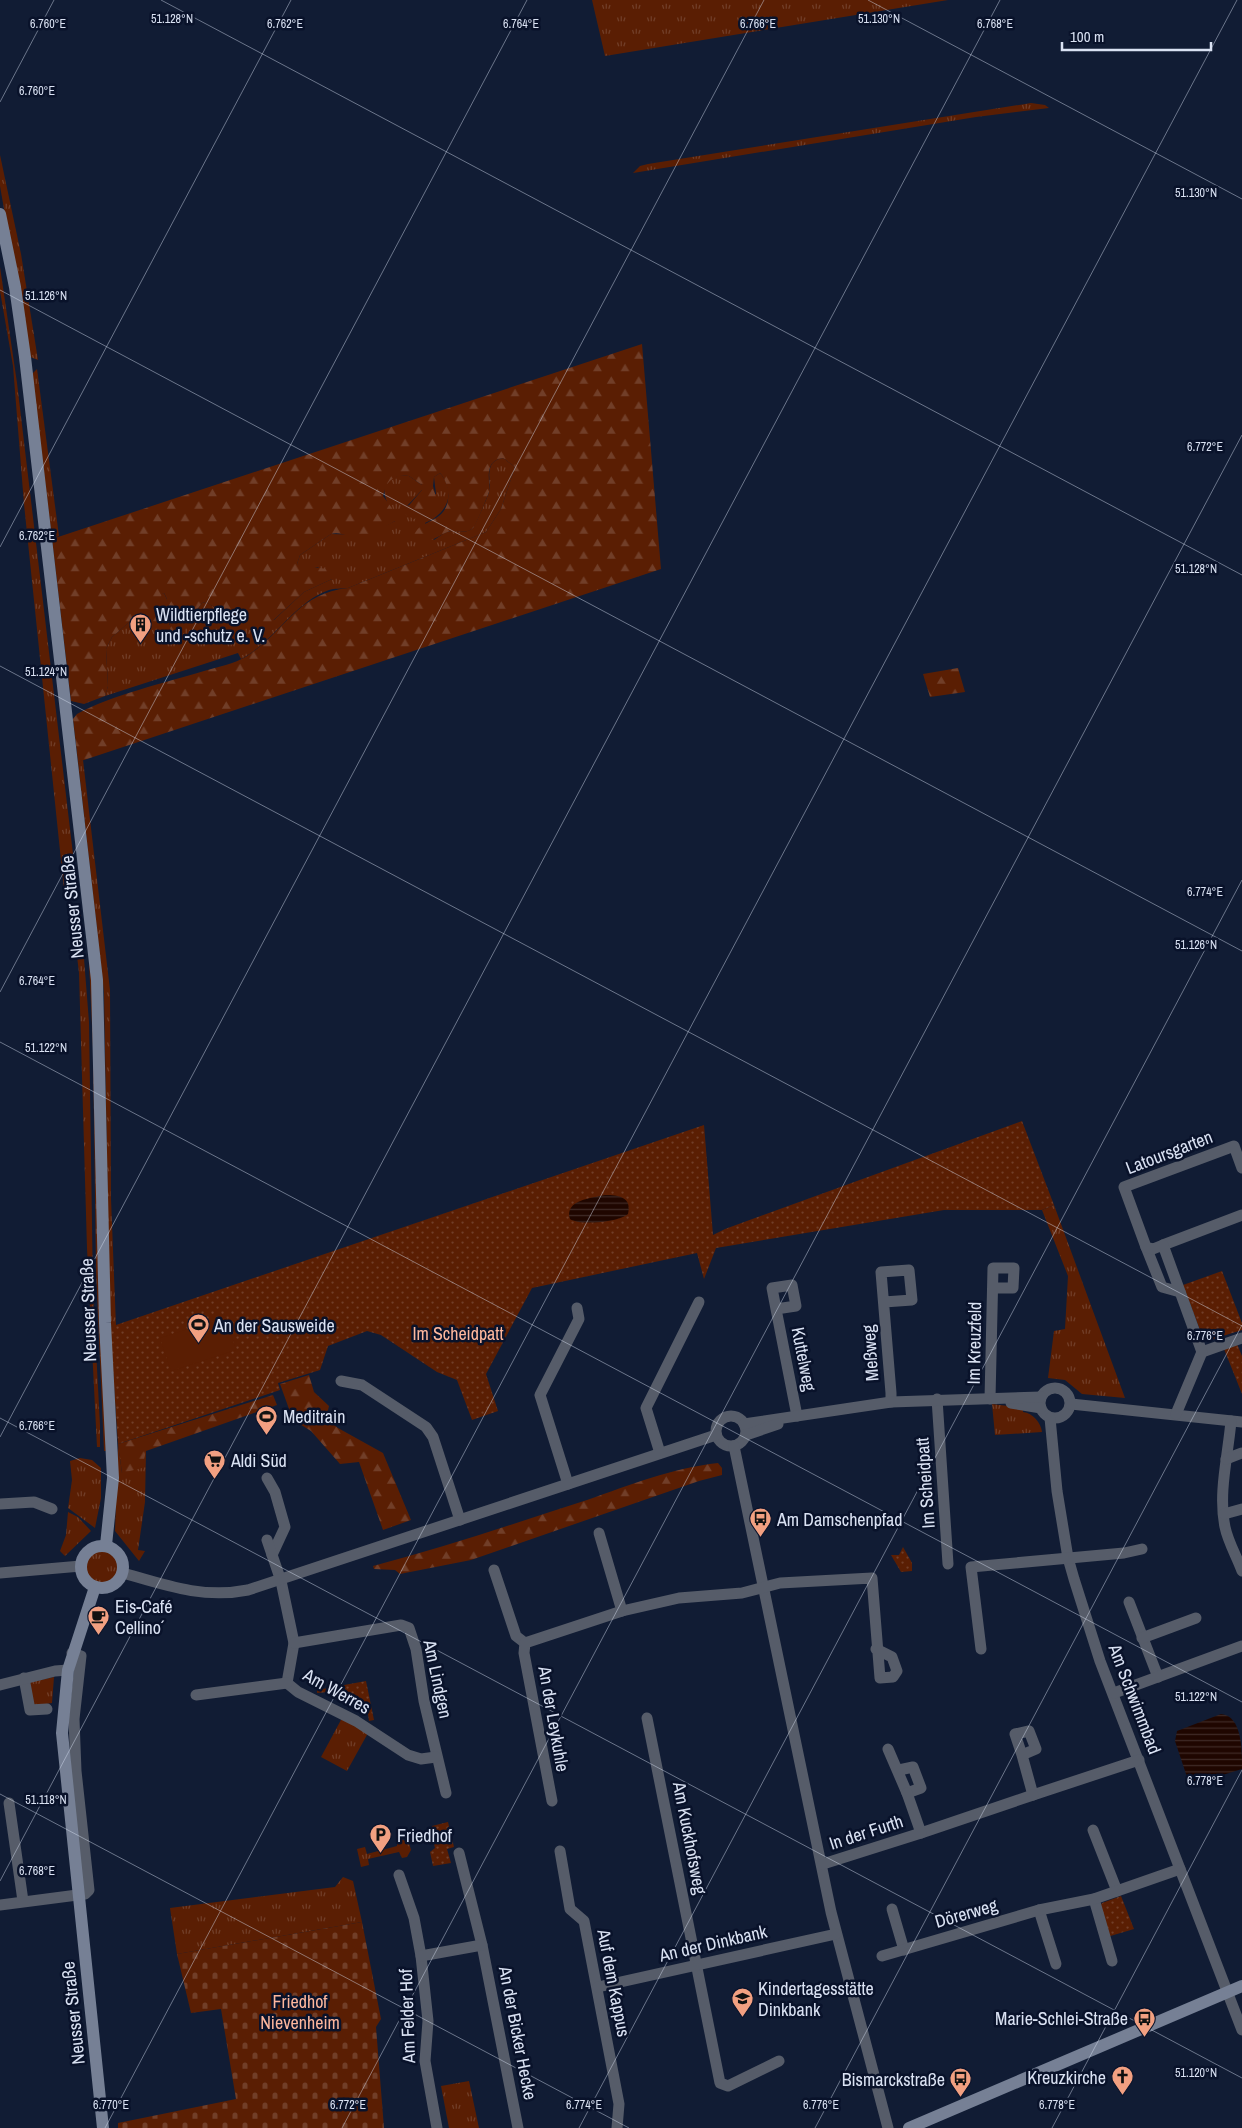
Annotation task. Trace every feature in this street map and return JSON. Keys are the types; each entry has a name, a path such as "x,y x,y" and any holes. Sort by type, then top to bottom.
{"main road":[{"name":"Neusser Straße","path":"0,214 15,287 25,357 97,980 105,1323 112,1478 106,1546"},
{"path":"106,1546 114,1549 121,1556 124,1564 123,1573 112,1586 95,1587 84,1577 81,1566 85,1554 90,1549 106,1546"},
{"name":"Neusser Straße","path":"95,1587 68,1670 62,1733 102,2128"},
{"path":"909,2128 1085,2055 1242,1986"}],"street":[{"name":"Latoursgarten","path":"1180,1292 1162,1288 1124,1187 1234,1146 1242,1168"},
{"path":"1146,1246 1153,1249 1242,1215"},
{"path":"1163,1245 1202,1352 1176,1414"},
{"name":"Im Kreuzfeld","path":"990,1399 992,1288"},
{"path":"660,1453 646,1408 699,1302"},
{"name":"Meßweg","path":"884,1302 891,1402"},
{"path":"568,1484 540,1395 579,1319 577,1308"},
{"name":"Kuttelweg","path":"776,1309 793,1416"},
{"path":"1202,1352 1242,1338"},
{"path":"341,1381 351,1381 362,1385 426,1428 433,1437 460,1520"},
{"path":"745,1429 785,1421 793,1416 891,1402 937,1399 990,1399 1041,1403 1055,1418 1068,1413 1071,1404 1067,1394 1058,1388 1048,1390 1041,1403"},
{"name":"Im Scheidpatt","path":"937,1399 948,1564"},
{"path":"1071,1404 1236,1422 1226,1459 1224,1514 1225,1528 1241,1566"},
{"path":"733,1416 745,1429 742,1442 734,1446 721,1443 716,1435 717,1425 724,1418 733,1416"},
{"name":"Am Schwimmbad","path":"1055,1418 1055,1469 1068,1558 1100,1660 1227,1992"},
{"path":"123,1573 172,1588 208,1594 241,1592 281,1581 716,1435"},
{"path":"734,1446 823,1864 836,1934 888,2128"},
{"path":"1226,1459 1242,1453"},
{"path":"267,1478 275,1492 285,1528 272,1555"},
{"path":"0,1504 34,1502 52,1509"},
{"path":"1224,1514 1242,1509"},
{"path":"599,1533 622,1611"},
{"path":"267,1540 281,1581"},
{"path":"981,1649 971,1566 1068,1558 1142,1549"},
{"path":"0,1573 81,1566"},
{"name":"An der Leykuhle","path":"494,1570 516,1636 525,1643 524,1653 552,1801"},
{"path":"525,1643 622,1611 679,1598 742,1593 780,1583 872,1578 876,1649"},
{"name":"Am Werres","path":"281,1581 294,1643 287,1683 298,1692 356,1721 408,1755 420,1758 436,1757"},
{"path":"1129,1602 1158,1677"},
{"path":"1142,1638 1196,1618"},
{"name":"Am Lindgen","path":"294,1643 401,1625 409,1628 416,1649 436,1757 446,1794"},
{"path":"1114,1693 1242,1646"},
{"path":"0,1905 85,1894 89,1890 76,1770 74,1719 81,1656 72,1653"},
{"path":"0,1685 55,1671 68,1670"},
{"path":"24,1678 30,1710 47,1709"},
{"path":"196,1695 287,1683"},
{"name":"Am Kuckhofsweg","path":"647,1718 720,2083 728,2086 779,2061"},
{"name":"In der Furth","path":"888,1749 899,1770 920,1833"},
{"path":"1022,1755 1034,1796"},
{"name":"In der Furth","path":"823,1864 990,1811 1139,1760"},
{"path":"9,1803 23,1901"},
{"path":"1093,1830 1117,1891"},
{"name":"Auf dem Kappus","path":"560,1850 570,1909 584,1921 598,1988 619,2104 617,2128"},
{"name":"An der Bicker Hecke","path":"459,1853 482,1945 518,2128"},
{"name":"Dörerweg","path":"882,1956 1039,1910 1094,1899 1180,1870"},
{"name":"Am Felder Hof","path":"399,1875 414,1918 421,1956 428,2021 425,2061 437,2128"},
{"path":"1094,1899 1112,1961"},
{"path":"892,1908 904,1950"},
{"path":"1039,1910 1056,1964"},
{"name":"An der Dinkbank","path":"598,1988 836,1934"},
{"path":"421,1956 482,1945"},
{"path":"1227,1992 1242,2030"}],"green space":[{"path":"592,0 948,0 605,56"},
{"path":"1031,103 1045,105 1049,108 976,117 633,173 640,166 648,164"},
{"path":"0,155 21,254 38,360 30,357 0,186"},
{"path":"0,267 17,383 78,897 73,900 65,899 24,504 13,366 0,291"},
{"path":"642,344 661,569 78,762 73,719 77,714 122,695 237,661 261,646 293,614 316,598 330,592 348,588 486,532 501,509 515,467 503,458 490,466 489,492 471,530 464,532 452,531 429,541 421,542 412,541 414,535 419,528 444,511 448,500 446,483 440,473 434,477 433,486 437,501 425,515 414,519 406,515 405,510 422,490 422,485 409,476 395,477 386,486 383,496 397,515 395,521 368,536 355,538 338,533 331,534 300,555 297,564 332,570 332,579 304,592 266,627 258,630 249,629 245,625 237,623 224,624 217,609 206,602 202,603 186,624 184,633 178,637 171,632 166,597 164,593 162,594 160,601 163,614 156,622 149,620 141,612 112,637 106,649 108,686 105,696 84,704 71,701 52,539"},
{"path":"37,369 59,536 52,539 32,374"},
{"path":"503,458 515,467 501,509 486,532 348,588 331,589 316,596 294,613 264,642 241,659 238,653 105,696 108,686 106,649 112,637 141,612 149,620 161,594 164,593 169,604 169,625 186,624 202,603 206,602 217,609 219,617 230,625 274,620 304,592 332,579 318,567 303,567 297,564 300,555 331,534 367,535 395,521 384,490 385,483 390,479 397,476 409,476 422,485 422,490 407,506 436,494 434,477 440,473 448,488 449,495 444,508 439,514 425,523 434,540 447,532 464,532 473,528 489,492 491,466 497,460"},
{"path":"958,668 965,692 930,697 923,674"},
{"path":"83,760 110,990 111,1199 116,1326 110,1327 104,992 78,762"},
{"path":"71,905 80,908 89,1022 93,1293 100,1447 97,1447 87,1248 79,973"},
{"path":"89,962 93,984 106,1451 104,1451 96,1271 93,1048"},
{"path":"1022,1121 1054,1205 1042,1210 944,1210 716,1248 704,1279 697,1253 532,1288 486,1374 498,1411 472,1420 457,1380 437,1372 381,1335 367,1331 328,1346 320,1370 278,1383 280,1390 118,1444 110,1327 704,1125 713,1235"},
{"path":"1054,1205 1125,1398 1082,1394 1065,1380 1048,1378 1054,1331 1065,1329 1068,1276 1042,1210"},
{"path":"1222,1271 1242,1323 1242,1330 1207,1341 1203,1338 1183,1285"},
{"name":"An der Sausweide","path":"226,1317 236,1350 171,1371 160,1338"},
{"path":"1237,1344 1242,1356 1242,1394 1224,1349"},
{"path":"309,1375 314,1392 329,1406 326,1419 338,1428 383,1453 411,1520 383,1530 359,1462 340,1464 311,1431 293,1420 280,1384"},
{"path":"273,1395 277,1405 146,1451 142,1468 122,1473 118,1444"},
{"path":"992,1404 1023,1408 1023,1412 1030,1414 1036,1419 1042,1432 995,1435"},
{"path":"118,1444 122,1473 146,1451 145,1502 138,1550 145,1551 139,1561 115,1531"},
{"path":"80,1458 92,1460 101,1468 101,1498 95,1528 68,1508 72,1480 70,1461"},
{"path":"718,1463 722,1468 722,1475 699,1481 471,1560 400,1574 395,1570 374,1569 373,1566 427,1551 651,1478 701,1465"},
{"path":"68,1512 78,1517 91,1531 65,1556 60,1551 66,1535"},
{"path":"903,1547 912,1563 912,1571 901,1572 891,1555 899,1555"},
{"path":"102,1551 108,1552 113,1556 117,1561 117,1573 113,1578 108,1582 102,1583 96,1582 91,1578 87,1573 86,1567 87,1561 91,1556 96,1552"},
{"path":"54,1677 52,1703 33,1706 27,1683"},
{"path":"366,1681 374,1720 369,1721 368,1714 328,1692 317,1693 317,1690"},
{"path":"342,1718 368,1733 347,1771 321,1757"},
{"path":"448,1822 454,1847 447,1849 451,1863 433,1866 430,1852 435,1848 431,1832 432,1826"},
{"path":"401,1839 409,1843 411,1850 407,1857 402,1858 399,1852 368,1859 369,1865 361,1867 357,1849 365,1847 367,1854 397,1846 397,1840"},
{"path":"343,1877 353,1881 362,1922 177,1954 170,1908 335,1887"},
{"path":"1121,1896 1134,1929 1107,1937 1099,1908 1102,1903"},
{"name":"Friedhof Nievenheim","path":"362,1922 381,2019 376,2027 384,2128 118,2128 118,2123 236,2099 221,2009 191,2013 177,1954"},
{"path":"469,2081 479,2128 449,2128 441,2086"}],"shaded area":[{"path":"605,1195 623,1198 628,1204 628,1214 617,1219 590,1223 570,1219 569,1213 575,1204"},
{"path":"1221,1714 1228,1716 1237,1727 1241,1743 1242,1769 1200,1782 1192,1781 1186,1774 1175,1741 1177,1731"}],"place":[{"name":"Wildtierpflege und -schutz e. V.","path":"140,643"},
{"name":"An der Sausweide","path":"198,1344"},
{"name":"Meditrain","path":"267,1435"},
{"name":"Aldi Süd","path":"215,1479"},
{"name":"Am Damschenpfad","path":"761,1538"},
{"name":"Eis-Café Cellino´","path":"99,1635"},
{"name":"Friedhof","path":"381,1854"},
{"name":"Kindertagesstätte Dinkbank","path":"742,2017"},
{"name":"Marie-Schlei-Straße","path":"1144,2037"},
{"name":"Kreuzkirche","path":"1122,2096"},
{"name":"Bismarckstraße","path":"961,2098"}]}
